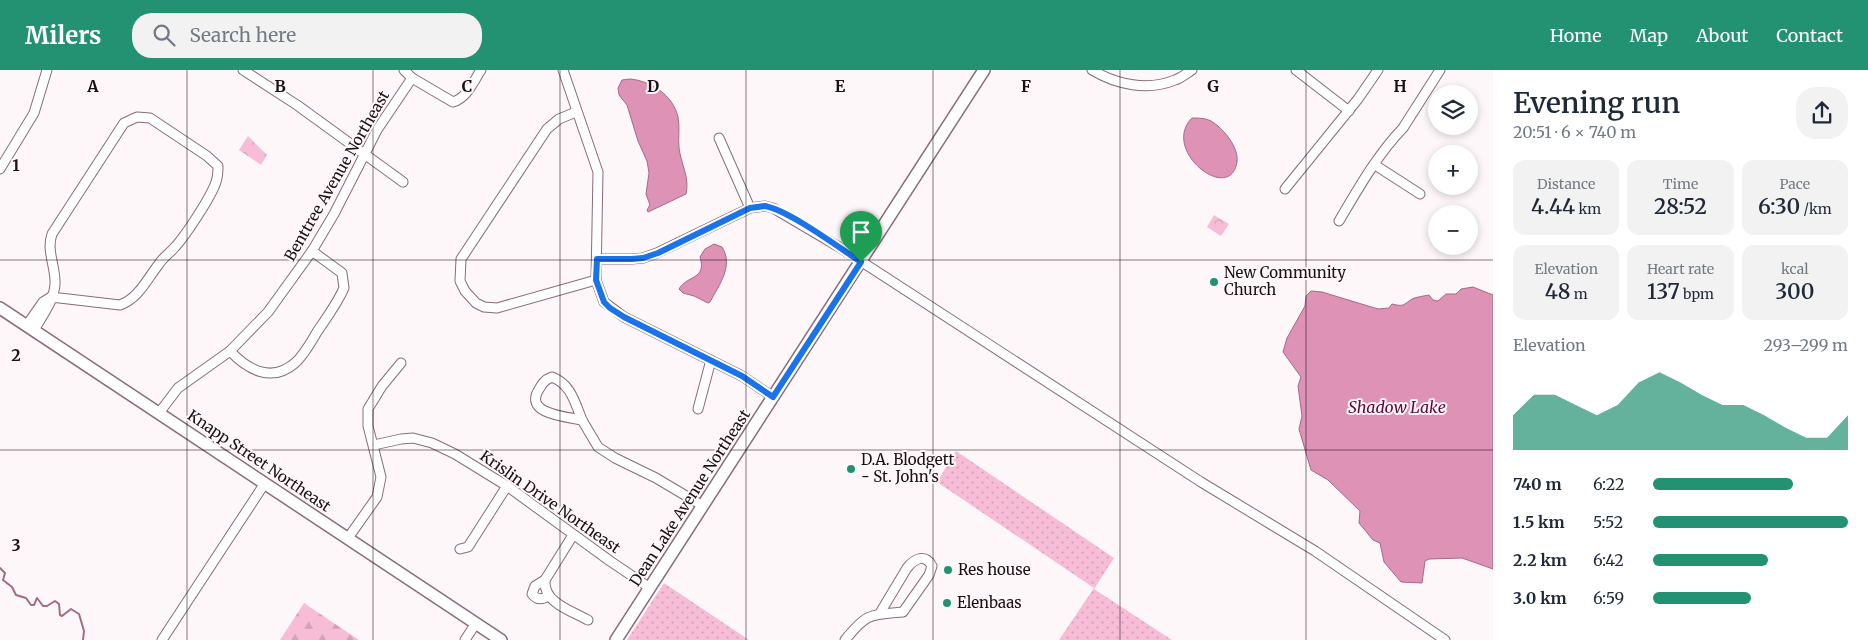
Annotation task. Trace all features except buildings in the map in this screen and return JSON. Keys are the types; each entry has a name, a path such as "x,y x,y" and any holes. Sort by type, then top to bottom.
{"main road":[{"name":"Dean Lake Avenue Northeast","path":"616,640 984,70"},
{"name":"Knapp Street Northeast","path":"0,308 501,640"}],"street":[{"path":"0,170 34,113 47,70"},
{"path":"243,70 297,105 403,182"},
{"path":"404,70 412,78 452,102 460,100 481,70"},
{"path":"563,70 598,172 596,280 604,302 624,317 742,376 773,397"},
{"path":"1092,70 1104,78 1139,86 1175,80 1192,70"},
{"path":"1296,70 1349,111"},
{"path":"1285,189 1349,111 1378,70"},
{"path":"1338,221 1440,70"},
{"name":"Benttree Avenue Northeast","path":"159,412 178,388 230,351 268,312 312,251 334,214 377,130 412,78"},
{"path":"576,112 559,119 547,129 461,259 460,281 465,291 476,303 497,308 596,280"},
{"path":"30,328 49,306 51,297 55,285 49,243 52,234 124,123 136,117 150,118 207,156 218,166 216,183 192,223 176,247 160,262 136,296 120,305 51,297"},
{"path":"719,138 750,208"},
{"path":"1375,165 1420,194"},
{"path":"597,259 643,258 658,253 750,208 765,206 773,208 861,262 1201,482 1315,551 1445,640"},
{"path":"230,351 241,363 254,370 267,373 277,373 296,363 344,288 342,273 312,251"},
{"path":"698,409 711,360"},
{"path":"348,538 376,496 381,477 368,426 368,409 379,391 401,363"},
{"path":"582,420 548,413 536,405 535,399 544,380 552,377 560,380 569,388 582,420 598,447 703,506"},
{"name":"Krislin Drive Northeast","path":"374,445 401,439 422,439 455,454 507,486 573,535 650,588"},
{"path":"162,640 265,483"},
{"path":"460,549 468,546 507,486"},
{"path":"548,596 540,600 536,598 532,594 534,586 545,580 573,535"},
{"path":"845,640 860,622 880,613 903,612 929,575 932,566 929,562 925,559 917,558 912,562 880,613"},
{"path":"545,580 548,596 588,620"},
{"path":"465,640 476,623"}],"green space":[{"path":"248,136 267,155 261,165 239,150"},
{"path":"1214,215 1229,224 1221,236 1207,227"},
{"path":"956,451 1114,558 1094,589 1172,640 1059,640 1094,588 937,482"},
{"path":"664,583 749,640 627,640"},
{"path":"304,603 359,640 280,640"}],"water":[{"path":"622,80 638,80 660,90 671,102 679,121 679,148 687,182 686,194 648,212 647,210 650,205 646,194 649,173 647,161 638,141 627,105 619,95 618,88"},
{"path":"1192,118 1211,121 1229,138 1237,156 1237,162 1232,174 1223,178 1211,175 1200,168 1190,157 1185,144 1184,131"},
{"path":"714,244 722,247 725,254 726,268 721,282 708,303 683,293 679,289 687,281 699,274 701,270 700,257 705,249"},
{"name":"Shadow Lake","path":"1473,287 1493,295 1493,569 1462,558 1429,559 1425,561 1422,583 1401,582 1384,562 1380,543 1373,540 1359,523 1360,511 1328,480 1311,470 1299,429 1302,416 1298,386 1301,377 1283,352 1287,338 1305,306 1306,296 1311,291 1322,292 1378,309 1389,308 1392,304 1403,305 1414,298 1429,295 1433,300 1438,301 1446,294 1456,294 1461,289"}],"waterway":[{"path":"0,568 5,573 3,580 12,587 16,595 26,598 31,605 34,605 37,598 43,606 47,606 55,601 59,604 60,615 62,616 71,609 79,614 84,631 83,640"}],"place":[{"name":"New Community Church","path":"1214,282"},
{"name":"D.A. Blodgett - St. John's","path":"851,469"},
{"name":"Res house","path":"948,570"},
{"name":"Elenbaas","path":"947,603"}],"route":[{"path":"765,206 788,215 861,262 773,397 742,376 624,317 610,308 604,302 596,280 597,259 643,258 658,253 750,208 765,206"}]}
